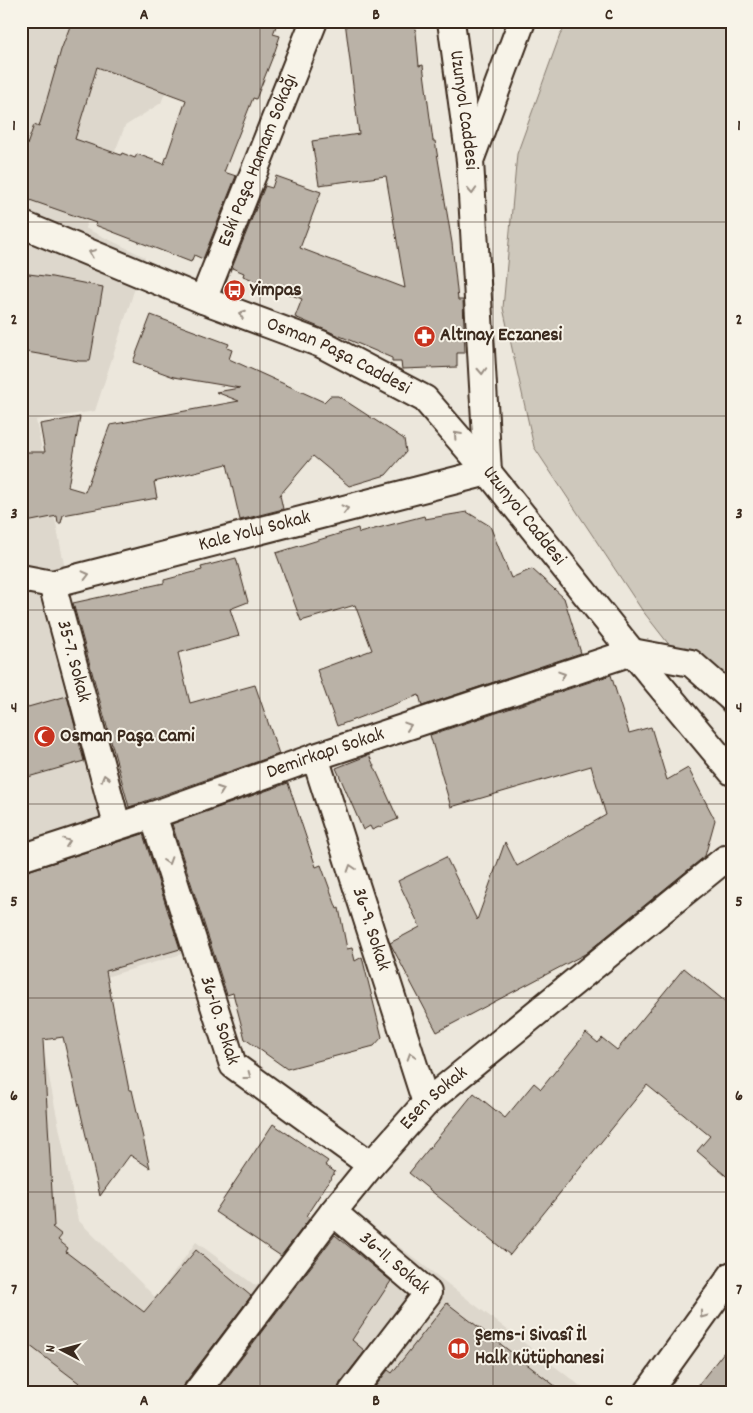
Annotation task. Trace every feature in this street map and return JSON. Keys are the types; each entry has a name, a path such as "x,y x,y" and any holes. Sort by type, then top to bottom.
{"street":[{"name":"Eski Paşa Hamam Sokağı","path":"203,300 314,21"},
{"name":"Uzunyol Caddesi","path":"451,21 470,162 488,472 632,652 732,772"},
{"path":"470,162 522,21"},
{"name":"Osman Paşa Caddesi","path":"21,224 203,300 321,344 425,399 488,472"},
{"name":"Kale Yolu Sokak","path":"21,578 52,584 488,472"},
{"name":"35-7. Sokak","path":"52,584 117,825"},
{"path":"632,652 691,663 732,699"},
{"name":"Demirkapı Sokak","path":"21,858 117,825 153,815 315,757 632,652"},
{"name":"36-9. Sokak","path":"315,757 426,1103"},
{"name":"36-10. Sokak","path":"153,815 233,1065 371,1165"},
{"name":"Esen Sokak","path":"197,1392 333,1212 371,1165 426,1103 725,859"},
{"name":"36-11. Sokak","path":"333,1212 428,1292 352,1392"},
{"path":"648,1392 732,1275"}],"shaded area":[{"path":"21,21 194,21 161,103 125,126 85,228 145,257 95,411 36,420 69,590 127,807 185,953 33,999 78,1220 156,1298 196,1242 256,1286 331,1194 588,1392 21,1392"},
{"path":"570,21 732,21 732,722 642,610 534,447 503,308 517,154 560,35"}],"building":[{"path":"72,21 278,21 273,34 280,36 275,51 256,99 253,98 224,172 236,176 203,259 194,255 191,262 95,225 96,223 21,197 21,162 34,125 39,127 61,50","holes":["97,67 186,100 164,164 137,154 135,158 122,153 121,155 75,139"]},
{"path":"345,21 415,21 419,66 423,65 433,141 435,141 452,243 458,300 463,300 465,353 457,353 457,367 402,369 401,362 392,362 392,358 295,317 302,299 243,276 244,273 232,268 265,186 272,188 276,176 321,192 300,248 405,288 386,176 319,185 312,141 359,134"},
{"path":"21,273 103,287 90,361 79,361 21,351"},
{"path":"151,315 229,344 227,348 232,350 229,359 324,402 330,396 338,396 404,439 406,452 386,475 349,486 313,456 280,495 283,509 240,520 227,464 154,482 157,498 63,515 61,523 58,523 57,516 21,523 21,452 45,452 40,424 80,417 68,487 85,492 110,425 239,401 216,392 240,388 174,377 133,362"},
{"path":"467,512 490,526 511,578 532,569 564,598 581,653 422,706 419,695 337,726 317,670 372,650 355,605 301,621 276,553 358,528 359,533 424,516 425,519"},
{"path":"236,558 248,602 230,609 239,636 178,653 190,703 255,685 279,754 129,807 73,603 164,583 164,580 202,570 201,567"},
{"path":"611,675 629,733 651,727 667,780 688,768 715,820 705,856 585,954 437,1032 390,943 420,927 398,881 446,857 477,920 505,842 517,866 606,815 591,766 451,807 430,735"},
{"name":"Osman Paşa Cami","path":"67,696 84,761 21,779 21,709"},
{"path":"369,755 398,819 372,830 370,826 363,830 336,768"},
{"path":"288,783 316,867 321,865 337,909 339,908 347,949 352,948 355,961 362,957 382,1037 374,1046 287,1069 245,1039 233,993 227,995 172,824"},
{"path":"143,834 180,949 106,971 129,1090 132,1090 150,1168 130,1155 100,1196 63,1037 43,1040 54,1226 52,1227 62,1235 58,1240 68,1248 66,1252 144,1312 196,1250 251,1296 185,1383 182,1392 91,1392 21,1339 21,873"},
{"path":"684,968 732,1007 732,1181 697,1151 710,1136 647,1085 510,1255 409,1173 474,1093 505,1118 534,1083 541,1089 586,1033 598,1043 602,1038 617,1050"},
{"path":"273,1124 328,1161 325,1165 335,1172 306,1216 310,1218 281,1256 215,1212"},
{"path":"335,1235 391,1281 352,1340 365,1351 340,1383 337,1392 216,1392"},
{"name":"Şems-i Sivasî İl Halk Kütüphanesi","path":"447,1303 563,1392 371,1392 388,1370 392,1373"},
{"path":"732,1342 732,1392 693,1392 702,1380"}],"place":[{"name":"Yimpas","path":"234,291"},
{"name":"Altınay Eczanesi","path":"424,336"},
{"name":"Osman Paşa Cami","path":"44,737"},
{"name":"Şems-i Sivasî İl Halk Kütüphanesi","path":"459,1348"}]}
